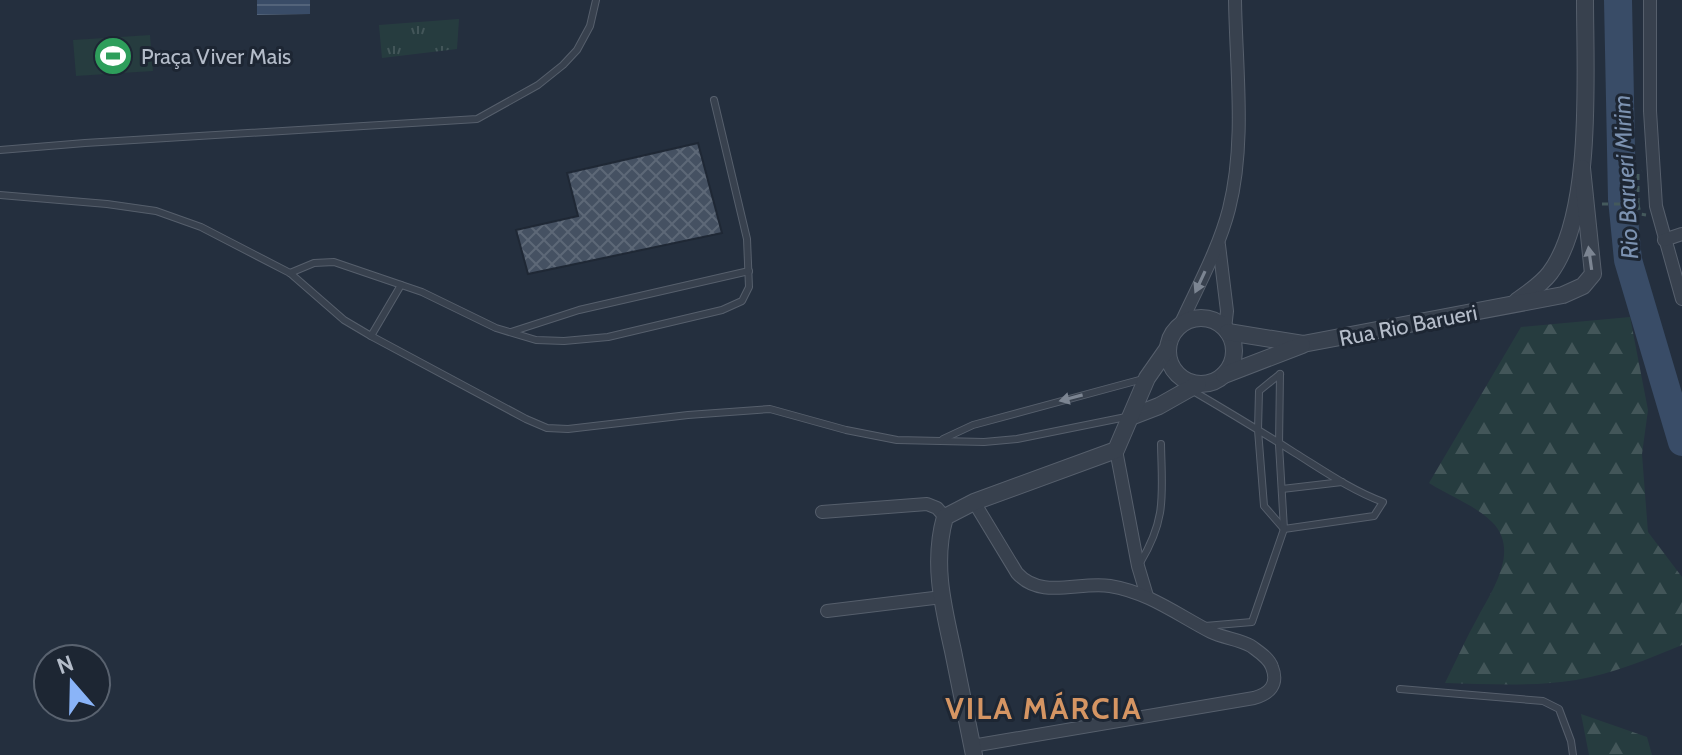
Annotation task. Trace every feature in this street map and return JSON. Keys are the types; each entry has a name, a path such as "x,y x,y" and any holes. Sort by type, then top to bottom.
{"street":[{"path":"1147,596 1138,566 1116,450 1147,378 1181,323 1218,242 1229,208 1236,159 1235,0"},
{"path":"1511,304 1540,285 1556,264 1574,215 1582,168 1585,0"},
{"path":"1650,0 1650,111 1656,206 1682,299"},
{"name":"Rua Rio Barueri","path":"1224,375 1303,344 1563,295 1583,286 1593,274 1582,168"},
{"path":"1664,240 1682,234"},
{"path":"1133,416 1159,406 1194,386 1216,380 1230,367 1234,349 1226,330 1227,311 1218,242"},
{"path":"1181,323 1207,319 1226,330"},
{"name":"Rua Rio Barueri","path":"1226,330 1303,344"},
{"path":"1168,348 1169,358 1179,376 1194,386"},
{"path":"974,502 1017,573 1027,584 1050,588 1109,586 1147,596 1202,627 1248,644 1266,658 1274,678 1273,689 1266,695 973,750 937,562 945,517 974,502 1116,450"},
{"path":"822,512 927,504 937,508 945,517"},
{"path":"827,611 942,597"}],"lane":[{"path":"0,150 477,119 538,85 563,65 577,50 590,26 596,0"},
{"path":"290,273 314,263 334,262 401,285 536,340 608,337 722,310 742,301 749,287 749,271 747,239 714,100"},
{"path":"0,195 156,211 201,227 290,273 344,320 371,336 547,428 568,429 770,409 897,440 940,441 1017,439 1133,416"},
{"path":"511,332 579,310 749,271"},
{"path":"371,336 401,285"},
{"path":"1202,627 1252,622 1284,529 1280,374 1259,391 1258,430 1264,506 1284,529"},
{"path":"940,441 973,425 1147,378"},
{"path":"1194,386 1361,494 1383,502 1374,516 1284,529"},
{"path":"1138,566 1155,538 1163,511 1161,444"},
{"path":"1282,489 1342,482"},
{"path":"1400,689 1543,701 1559,709 1573,755"}],"path":[{"path":"1638,172 1639,212"},
{"path":"1601,204 1638,204"}],"green space":[{"path":"459,19 457,49 382,58 379,25"},
{"name":"Praça Viver Mais","path":"150,35 153,71 76,76 73,40"},
{"path":"1630,317 1648,410 1642,454 1648,532 1682,577 1682,645 1616,670 1576,680 1527,684 1445,683 1496,582 1504,557 1504,545 1500,533 1485,516 1429,483 1521,327"},
{"path":"1581,714 1647,737 1652,755 1589,755"}],"water":[{"path":"257,0 310,0 310,14 257,15"}],"building":[{"path":"698,143 722,233 528,274 516,230 578,216 567,173"}],"waterway":[{"name":"Rio Barueri Mirim","path":"1618,0 1622,199 1628,260 1682,442"}],"place":[{"name":"Praça Viver Mais","path":"113,56"}],"district":[{"name":"VILA MÁRCIA","path":"1044,709"}]}
